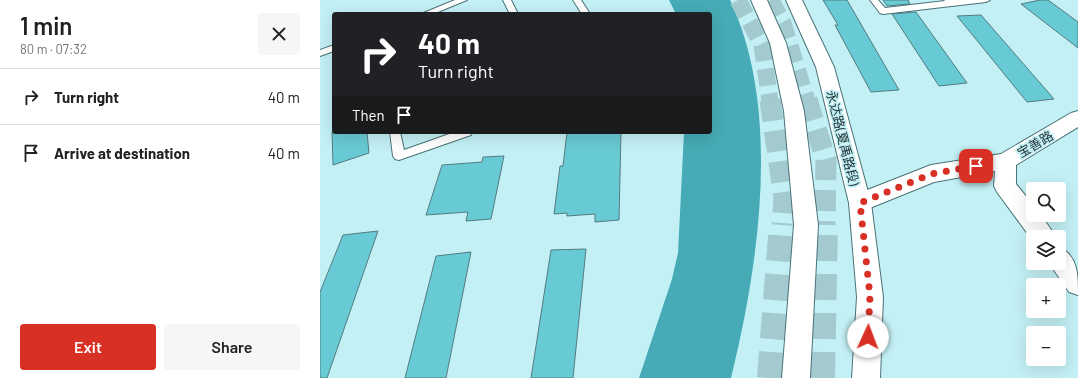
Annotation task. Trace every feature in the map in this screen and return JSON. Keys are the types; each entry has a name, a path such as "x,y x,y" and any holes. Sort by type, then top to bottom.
{"main road":[{"path":"759,0 778,43 794,111 806,225 796,378"},
{"name":"永达路(夏禹路段)","path":"794,0 826,67 860,203 870,296 866,378"},
{"name":"宝善路","path":"1039,230 1005,186 1006,161 1078,118"},
{"path":"860,203 931,174 1006,161"},
{"path":"1066,267 1078,283"}],"lane":[{"path":"444,11 463,0"},
{"path":"507,0 513,12"},
{"path":"577,0 585,12"},
{"path":"874,0 883,11 950,2 986,0"},
{"path":"320,53 332,49"},
{"path":"395,134 399,156 461,134"}],"water":[{"path":"669,0 730,0 746,43 756,89 761,138 757,237 750,286 731,378 639,378 672,279 678,253 684,134 712,134 712,12 675,12"}],"building":[{"path":"823,0 847,0 899,90 871,92 835,25 838,25"},
{"path":"883,0 908,0 910,4 887,6"},
{"path":"1048,0 1078,22 1078,48 1021,4"},
{"path":"916,12 967,83 939,86 892,14"},
{"path":"981,15 1054,99 1027,102 957,16"},
{"path":"332,134 367,134 369,153 333,165"},
{"path":"567,134 621,134 619,220 595,222 595,214 567,216 567,213 554,214 560,166 563,166"},
{"path":"504,156 491,219 466,221 468,212 426,215 442,165 482,162 483,157"},
{"path":"378,231 327,378 320,378 320,292 343,235"},
{"path":"586,249 573,378 531,378 551,250"},
{"path":"471,252 446,378 405,378 436,256"}],"tunnel":[{"path":"738,0 762,45 770,101"},
{"path":"771,0 783,23 807,101"},
{"path":"770,100 784,198 782,225"},
{"path":"807,100 826,160 825,225"},
{"path":"770,378 782,224"},
{"path":"822,378 825,224"}],"route":[{"path":"868,337 870,296 860,203 931,174 976,166"}]}
